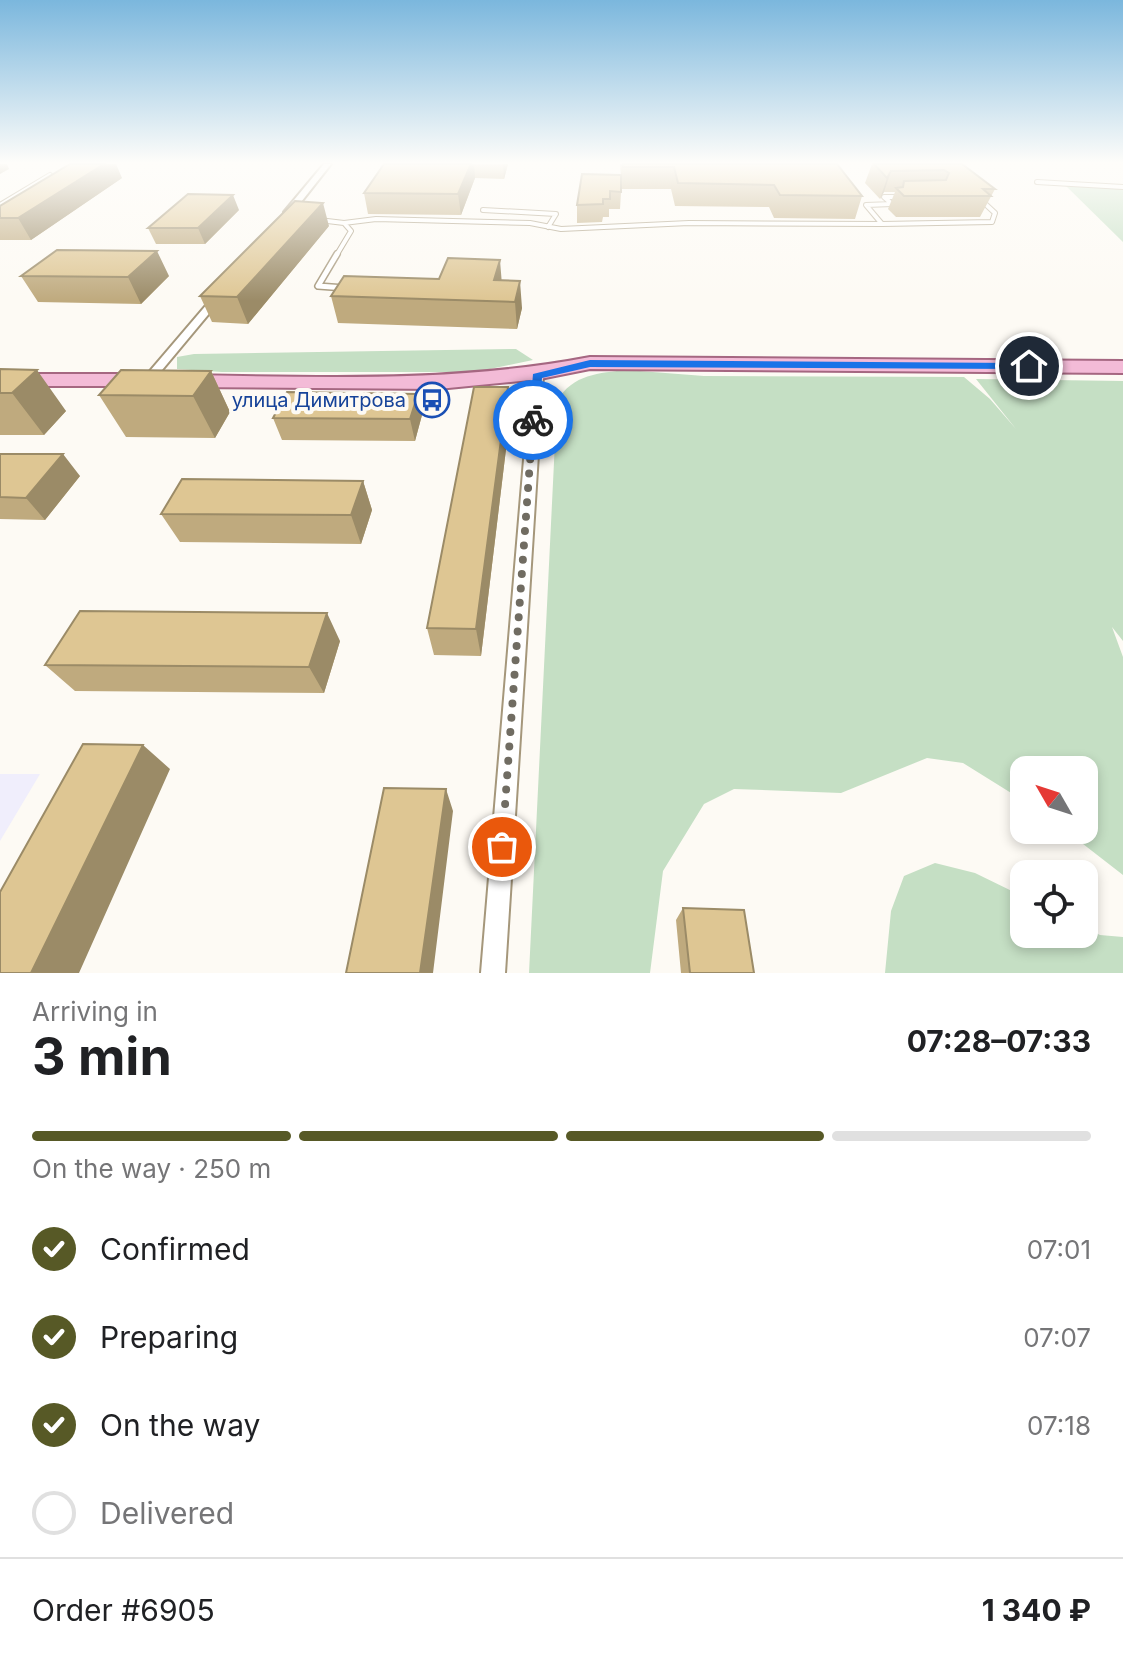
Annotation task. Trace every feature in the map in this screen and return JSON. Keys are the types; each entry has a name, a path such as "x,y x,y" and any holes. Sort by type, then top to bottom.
{"main road":[{"path":"0,380 483,381 537,376 590,363 1123,367"}],"street":[{"path":"275,228 291,209"},
{"path":"148,380 226,287"},
{"path":"493,973 537,376"}],"lane":[{"path":"870,209 882,224"},
{"path":"314,220 344,223 376,219 530,223 561,229 689,223 882,224 992,222 995,213 991,209"},
{"path":"483,210 556,214 548,227"},
{"path":"285,217 299,218"},
{"path":"344,223 351,231 318,286 346,288"}],"shaded area":[{"path":"0,774 40,774 0,841"}],"green space":[{"path":"1090,209 1123,209 1123,242"},
{"path":"516,349 533,360 476,372 222,372 177,369 177,357 194,354"},
{"path":"627,370 704,376 964,377 990,399 1016,429 976,379 1123,381 1123,641 1112,627 1123,657 1123,875 1083,844 1098,844 1098,756 1010,756 1010,792 963,763 927,758 841,793 734,789 704,804 663,871 650,973 529,973 557,401 571,385 597,374"},
{"path":"935,863 975,873 1010,890 1010,948 1098,948 1098,934 1123,937 1123,973 885,973 891,911 904,876"}],"building":[{"path":"0,209 32,209 18,218 0,218"},
{"path":"170,209 218,209 198,228 148,228"},
{"path":"287,209 317,209 237,297 200,296"},
{"path":"57,250 157,251 128,277 21,276"},
{"path":"448,258 500,260 494,280 520,281 515,302 331,296 344,276 439,279"},
{"path":"0,369 37,370 12,393 0,393"},
{"path":"121,370 211,371 193,396 99,395"},
{"path":"474,387 508,387 476,629 427,628"},
{"path":"287,392 418,394 410,419 273,418"},
{"path":"0,454 63,454 26,498 0,497"},
{"path":"182,479 363,481 351,515 161,514"},
{"path":"80,611 327,613 309,667 45,665"},
{"path":"83,744 143,745 31,973 0,973 0,892"},
{"path":"384,788 446,789 420,973 346,973"},
{"path":"683,908 744,910 754,973 690,973"}],"way so far":[{"path":"502,847 533,420"}],"place":[{"name":"улица Димитрова","path":"432,400"}],"route":[{"path":"533,420 537,376 590,363 1029,366"}]}
